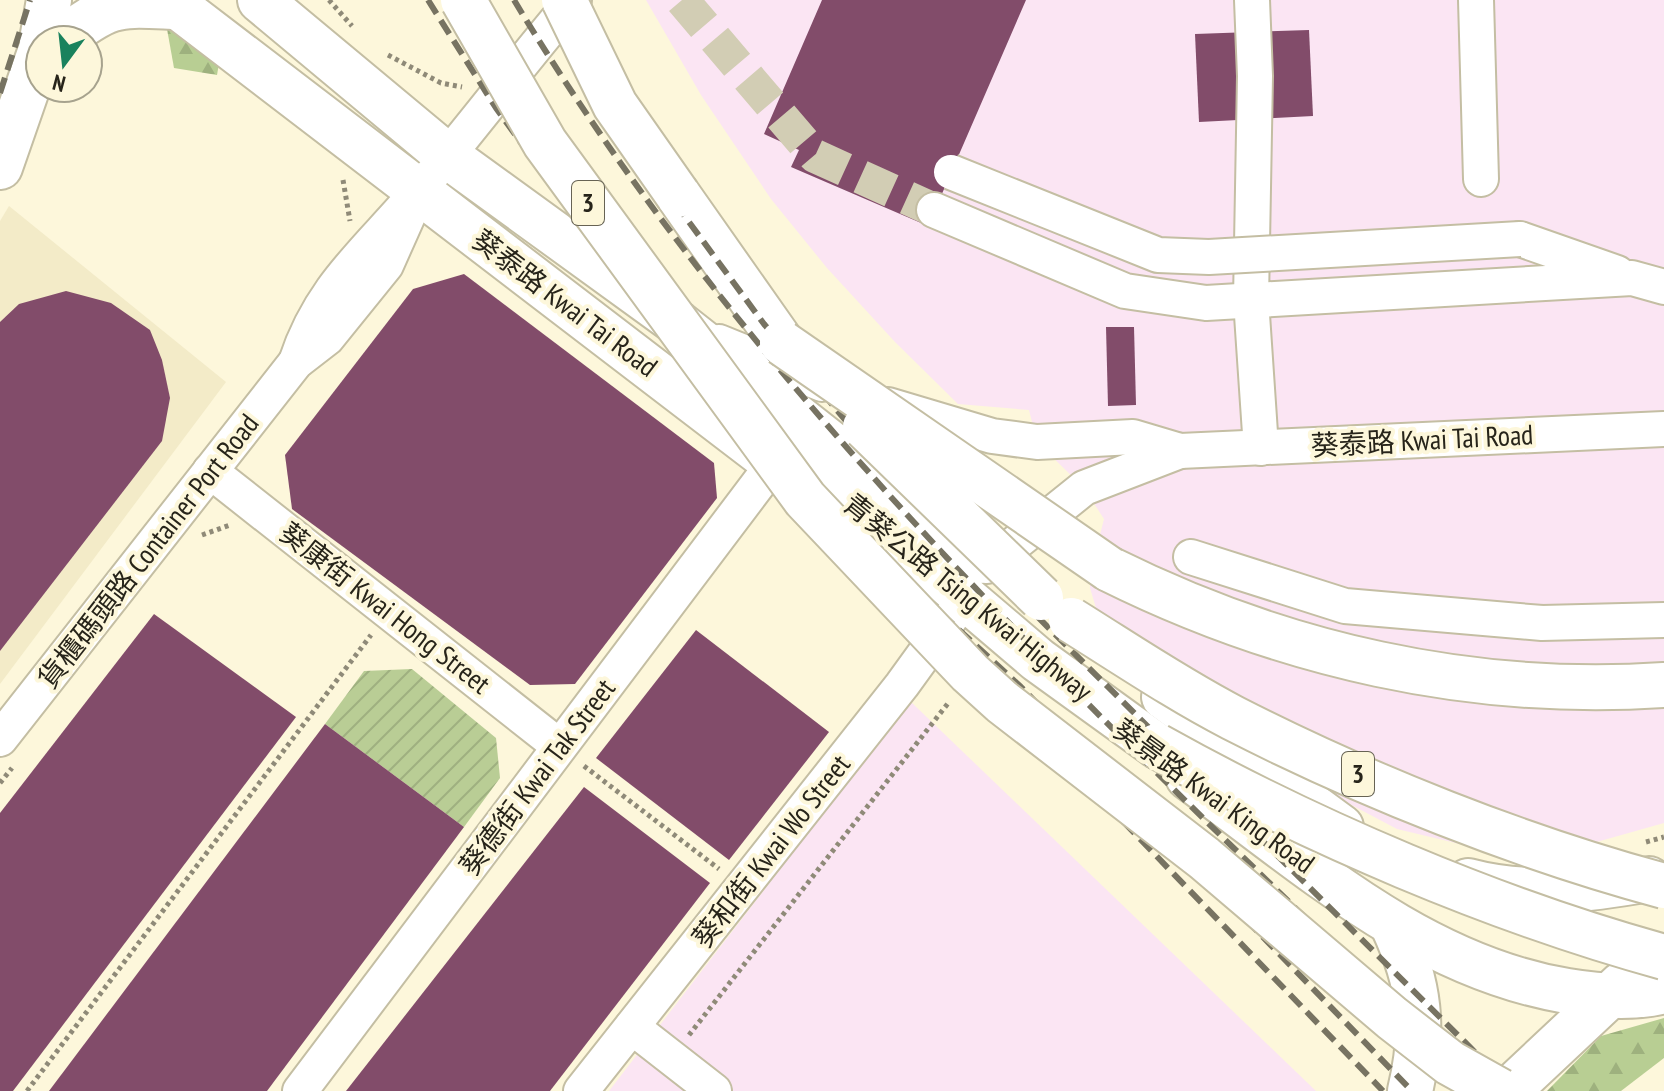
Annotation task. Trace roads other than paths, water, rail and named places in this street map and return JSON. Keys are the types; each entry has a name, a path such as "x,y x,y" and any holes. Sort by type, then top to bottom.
{"main road":[{"path":"45,24 49,0"},
{"name":"葵泰路 Kwai Tai Road","path":"260,0 446,155 679,324 987,566"},
{"name":"青葵公路 Tsing Kwai Highway","path":"463,0 545,143 728,396 1038,660 1157,746 1226,783 1413,869 1608,942 1664,957"},
{"name":"青葵公路 Tsing Kwai Highway","path":"564,0 615,105 782,343 1041,598 1103,640 1231,717 1442,810 1664,886"},
{"path":"83,24 99,12 120,5 174,4"},
{"name":"葵泰路 Kwai Tai Road","path":"174,4 774,463 957,609"},
{"path":"0,167 24,99"},
{"path":"782,343 1078,550 1186,607 1264,633 1400,671 1497,685 1610,688 1664,685"},
{"path":"728,396 805,499 970,673 1204,858 1392,1018 1450,1063 1500,1091"},
{"name":"葵景路 Kwai King Road","path":"987,566 1354,837"},
{"name":"葵景路 Kwai King Road","path":"957,609 1393,926 1456,959 1553,989 1607,996 1664,991"},
{"path":"1354,837 1423,869 1503,888 1564,890 1664,877"},
{"path":"1354,837 1464,907 1508,928 1585,946 1664,942"},
{"path":"1393,926 1411,965 1420,1013 1417,1062 1410,1091"},
{"path":"1508,1091 1607,996 1664,950"}],"street":[{"name":"貨櫃碼頭路 Container Port Road","path":"10,749 210,471 296,362 327,338 386,265 419,191 574,0"},
{"path":"1252,0 1255,76 1251,300 1261,448"},
{"path":"1476,0 1481,179"},
{"path":"951,172 1158,255 1209,257 1520,239 1648,282"},
{"path":"934,210 1125,291 1206,303 1648,282"},
{"name":"葵泰路 Kwai Tai Road","path":"679,324 838,390 992,436 1037,442 1133,437 1180,451 1664,429"},
{"name":"葵泰路 Kwai Tai Road","path":"987,566 1084,488 1180,451"},
{"name":"葵德街 Kwai Tak Street","path":"300,1091 568,753 774,463"},
{"name":"葵康街 Kwai Hong Street","path":"210,471 568,753"},
{"path":"1191,557 1345,606 1542,623 1664,620"},
{"name":"葵和街 Kwai Wo Street","path":"581,1091 902,685 957,609"},
{"path":"632,1027 714,1091"}],"tunnel":[{"path":"682,0 815,156 934,210"}],"railway":[{"path":"0,93 30,0"},
{"path":"428,0 496,108 631,295 774,469 1007,701 1383,1091"},
{"path":"444,0 506,100 644,284 784,457 896,572 1021,687 1412,1091"},
{"path":"514,0 614,153 723,300 840,440 963,575 1091,707 1483,1091"},
{"path":"547,0 650,169 764,324 875,455 1514,1091"}]}
